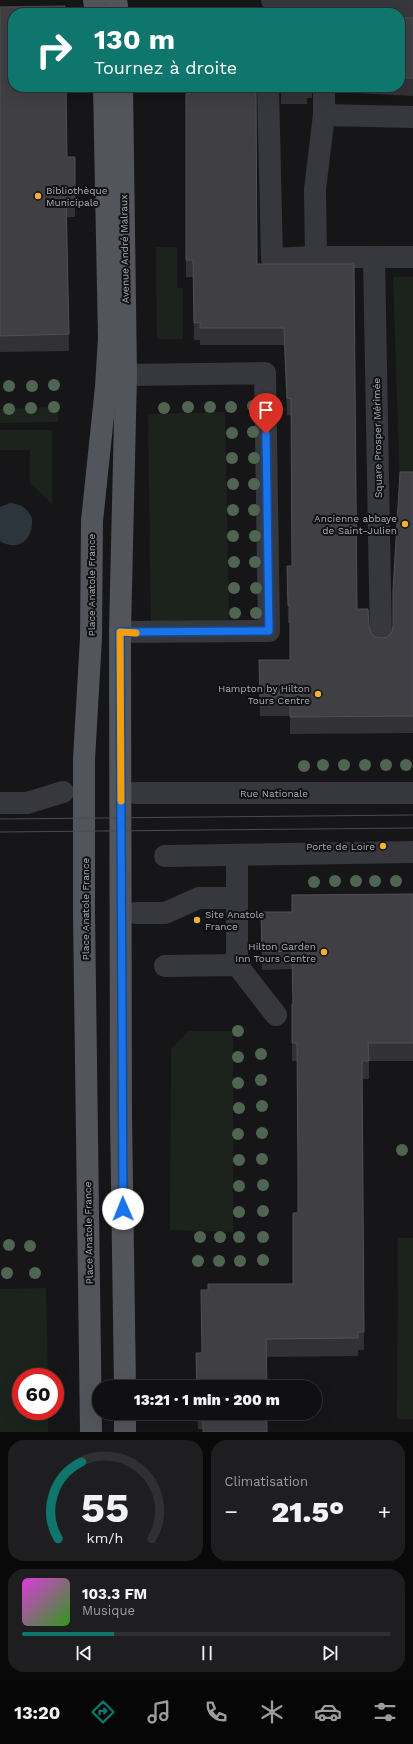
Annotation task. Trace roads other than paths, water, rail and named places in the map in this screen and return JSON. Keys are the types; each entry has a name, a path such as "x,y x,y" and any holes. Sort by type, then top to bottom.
{"main road":[{"name":"Avenue André Malraux","path":"104,92 109,339 106,387"},
{"name":"Avenue André Malraux","path":"120,632 126,375 122,92"},
{"name":"Place Anatole France","path":"91,1432 84,914 84,759 91,638 92,521 106,387"},
{"path":"120,632 121,1116 125,1380"},
{"path":"125,1420 125,1432"}],"street":[{"path":"94,0 103,0"},
{"path":"270,8 277,0 321,8"},
{"path":"268,92 272,259 316,257 413,257"},
{"path":"316,257 315,189 324,115 324,92"},
{"path":"324,115 413,117"},
{"name":"Square Prosper Mérimée","path":"374,257 381,643"},
{"path":"120,632 269,631 265,373 126,375"},
{"path":"0,803 27,803 62,792"},
{"name":"Rue Nationale","path":"135,793 413,793"},
{"path":"165,856 413,852"},
{"path":"237,855 237,965 276,1015"},
{"path":"136,913 165,913 199,898 237,898"},
{"path":"165,966 237,965"}],"tram line":[{"path":"0,819 413,815"},
{"path":"0,832 413,828"}],"place":[{"name":"Bibliothèque Municipale","path":"38,196"},
{"name":"Ancienne abbaye de Saint-Julien","path":"405,524"},
{"name":"Hampton by Hilton Tours Centre","path":"318,694"},
{"name":"Porte de Loire","path":"383,846"},
{"name":"Site Anatole France","path":"197,920"},
{"name":"Hilton Garden Inn Tours Centre","path":"324,952"}]}
